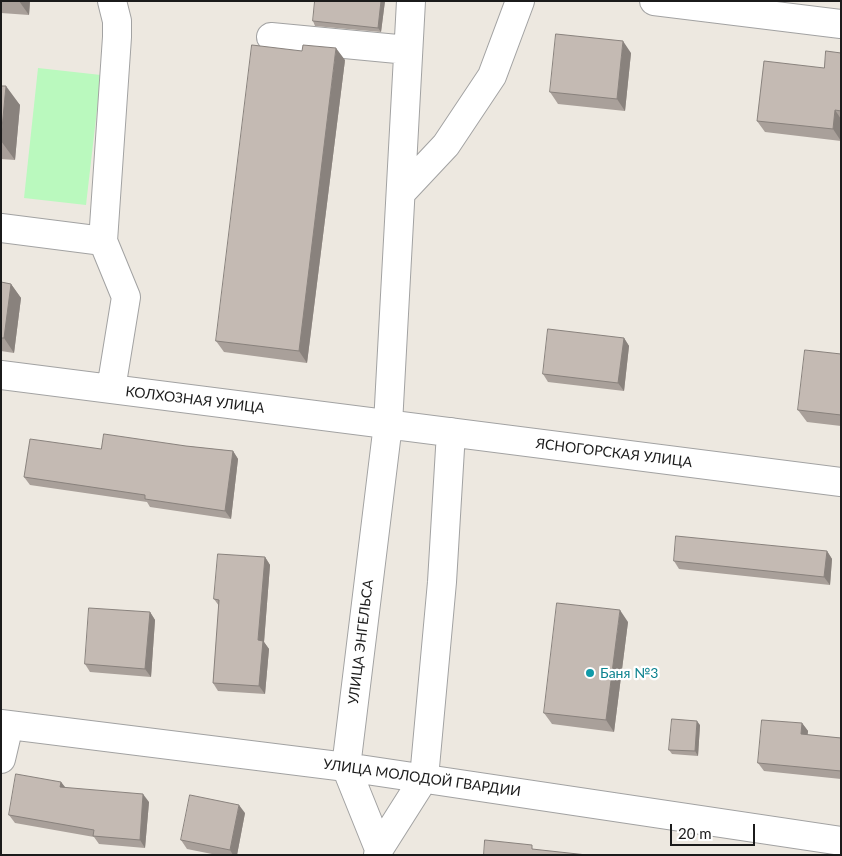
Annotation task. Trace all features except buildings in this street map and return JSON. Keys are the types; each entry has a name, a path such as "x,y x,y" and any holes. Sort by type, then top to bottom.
{"street":[{"path":"111,389 126,297 103,241 117,37 117,20 112,1"},
{"name":"УЛИЦА ЭНГЕЛЬСА","path":"379,852 346,766 388,424 411,1"},
{"path":"401,193 446,145 492,76 520,1"},
{"path":"654,1 692,4 841,24"},
{"path":"271,37 408,50"},
{"path":"1,228 103,241"},
{"name":"КОЛХОЗНАЯ УЛИЦА","path":"1,375 388,424"},
{"name":"ЯСНОГОРСКАЯ УЛИЦА","path":"388,424 841,482"},
{"path":"379,852 424,778 442,582 451,432"},
{"path":"1,759 5,724"},
{"name":"УЛИЦА МОЛОДОЙ ГВАРДИИ","path":"5,724 346,766 424,778 775,843 841,841"}],"green space":[{"path":"38,68 101,75 86,205 24,198"}],"place":[{"name":"Баня №3","path":"590,673"}]}
